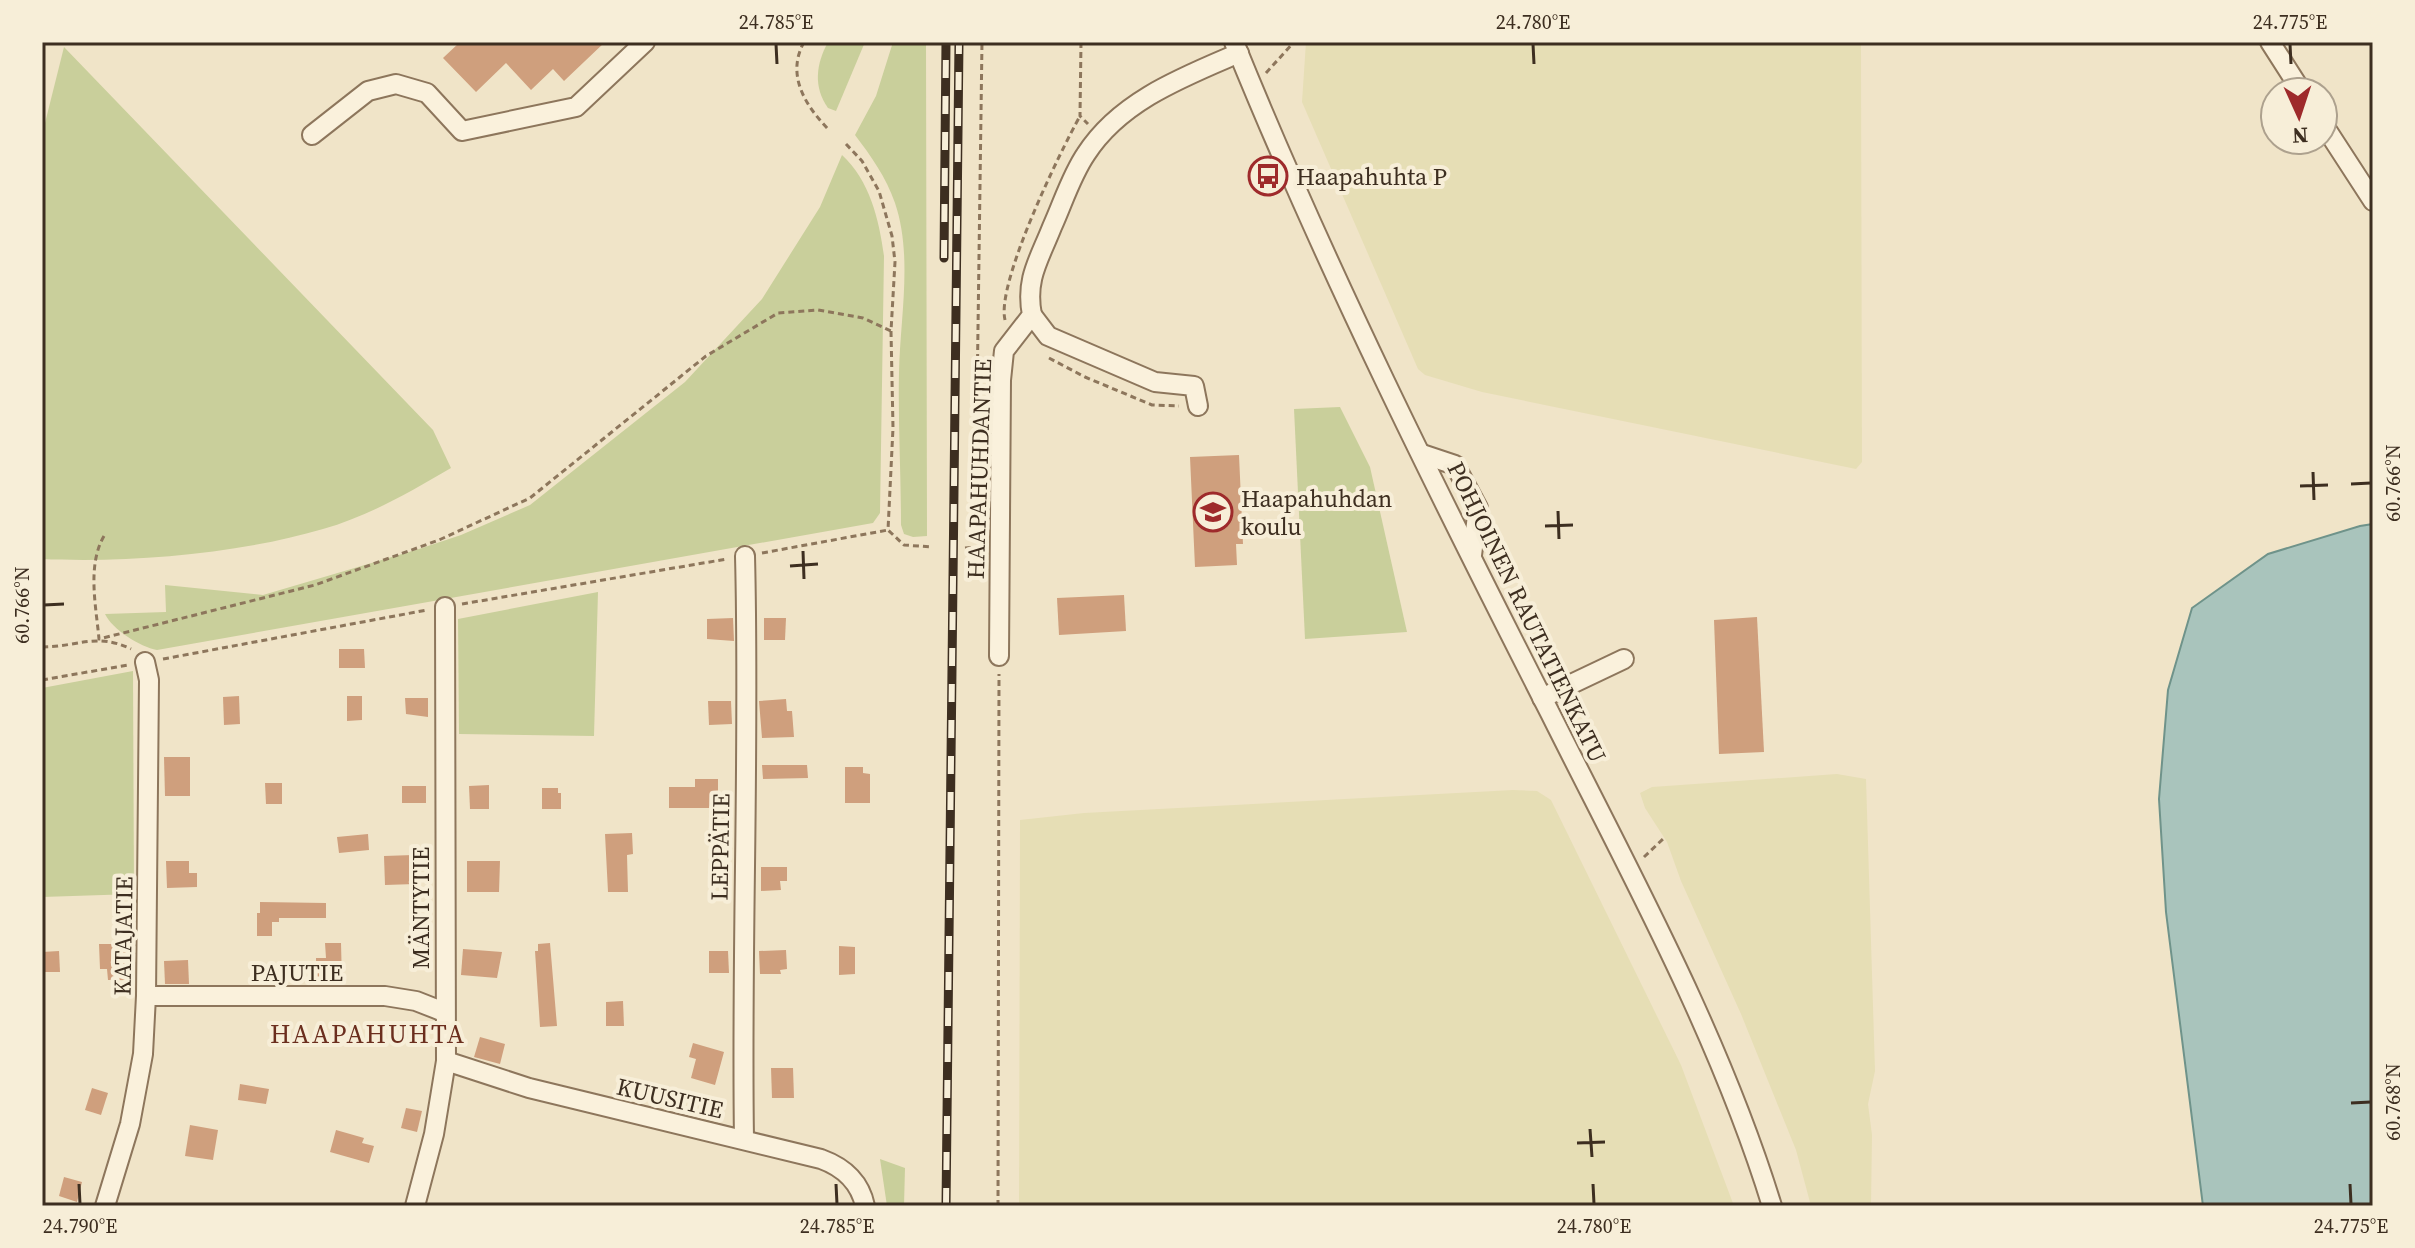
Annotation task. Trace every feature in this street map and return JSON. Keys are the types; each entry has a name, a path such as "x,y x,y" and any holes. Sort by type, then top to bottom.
{"street":[{"path":"312,135 368,91 396,84 427,93 462,131 576,107 645,42"},
{"path":"2270,42 2292,76"},
{"path":"1198,406 1194,386 1155,382 1048,336 1032,315 1029,283 1077,169 1099,136 1166,84 1236,48"},
{"name":"POHJOINEN RAUTATIENKATU","path":"1236,48 1323,248 1542,698 1629,869 1713,1047 1772,1206"},
{"path":"2339,149 2373,201"},
{"name":"HAAPAHUHDANTIE","path":"999,656 1001,380 1004,351 1032,315"},
{"path":"1422,454 1455,465 1478,508 1472,555"},
{"name":"LEPPÄTIE","path":"744,1139 745,556"},
{"name":"MÄNTYTIE","path":"415,1206 434,1134 446,1061 445,607"},
{"path":"1542,698 1624,659"},
{"name":"KATAJATIE","path":"105,1206 138,1093 146,996 149,680 145,662"},
{"name":"PAJUTIE","path":"146,996 385,996 416,1001 444,1012"},
{"name":"KUUSITIE","path":"446,1061 542,1092 744,1139 835,1165 853,1180 865,1206"}],"path":[{"path":"804,42 797,64 800,89 810,108 828,129"},
{"path":"977,400 982,42"},
{"path":"1081,42 1080,116 1099,136"},
{"path":"1252,88 1294,42"},
{"path":"846,144 874,181 885,208 895,262 888,530 904,545 932,547"},
{"path":"42,647 60,647 99,639 315,585 439,540 530,498 706,356 778,313 818,310 863,318 891,331"},
{"path":"42,680 888,530"},
{"path":"99,639 95,581 98,547 104,536"},
{"path":"99,639 116,641 132,649 145,662"},
{"path":"998,1206 999,656"},
{"path":"1629,869 1664,838"}],"shaded area":[{"path":"1306,42 1861,42 1862,462 1856,469 1482,392 1425,375 1418,369 1302,102"},
{"path":"1837,774 1866,779 1875,1071 1868,1104 1872,1135 1871,1206 1811,1206 1796,1150 1741,1014 1681,881 1667,842 1645,808 1640,793 1652,787"},
{"path":"1537,791 1551,800 1681,1065 1734,1206 1019,1206 1020,820 1084,813"}],"green space":[{"path":"828,42 865,42 836,111 828,108 818,84 819,67"},
{"path":"893,42 926,42 927,536 913,537 904,534 901,525 899,373 904,266 900,223 887,184 855,135 876,96"},
{"path":"64,47 433,430 451,468 357,517 290,538 184,555 111,560 42,559 42,135"},
{"path":"842,155 860,177 872,201 884,256 880,513 873,523 157,650 127,636 105,614 166,612 165,585 263,595 461,535 530,505 685,382 762,299 820,207"},
{"path":"1340,407 1370,467 1407,632 1305,639 1294,409"},
{"path":"598,592 594,736 459,734 458,619"},
{"path":"133,671 134,894 42,897 42,688"},
{"path":"880,1159 905,1168 904,1206 887,1206"}],"water":[{"path":"2373,524 2373,1206 2203,1206 2166,912 2159,799 2168,690 2192,608 2268,554"}],"building":[{"path":"460,42 605,42 564,81 553,69 531,90 506,63 476,92 443,58"},
{"path":"1239,455 1243,544 1236,544 1237,565 1195,567 1190,457"},
{"path":"1124,595 1126,631 1059,635 1057,598"},
{"path":"1757,617 1764,752 1719,754 1714,620"},
{"path":"733,618 734,641 707,639 707,619"},
{"path":"764,618 786,618 785,640 764,640"},
{"path":"339,649 364,649 365,668 339,668"},
{"path":"239,696 240,724 224,725 223,697"},
{"path":"347,696 362,696 362,720 347,721"},
{"path":"405,698 428,698 428,717 406,714"},
{"path":"786,699 787,711 792,711 794,737 762,738 759,701"},
{"path":"708,701 731,701 732,724 709,725"},
{"path":"164,757 190,757 190,796 165,796"},
{"path":"762,765 807,765 808,778 763,779"},
{"path":"845,767 863,767 863,773 870,774 870,803 845,803"},
{"path":"695,779 718,779 718,808 669,808 669,787 695,787"},
{"path":"265,783 282,783 282,804 266,804"},
{"path":"489,785 489,809 470,809 469,786"},
{"path":"402,786 426,786 426,803 402,803"},
{"path":"542,788 558,788 561,809 542,809"},
{"path":"632,833 633,854 627,855 628,892 608,892 605,834"},
{"path":"368,834 369,850 339,853 337,837"},
{"path":"413,855 415,884 385,885 384,856"},
{"path":"166,861 189,861 189,873 197,873 197,887 167,888"},
{"path":"467,861 500,861 499,892 467,892"},
{"path":"761,867 787,867 787,881 780,881 781,890 761,891"},
{"path":"260,902 326,903 326,918 279,918 279,922 272,922 272,936 257,936"},
{"path":"325,943 341,943 342,982 311,983 311,965 316,965 316,958 326,958"},
{"path":"550,943 557,1026 540,1027 535,951 538,951 538,944"},
{"path":"99,944 126,944 127,980 108,980 107,969 100,969"},
{"path":"839,946 855,947 855,974 839,975"},
{"path":"463,949 502,952 497,978 461,975"},
{"path":"786,950 787,969 780,970 781,974 760,974 759,951"},
{"path":"59,951 60,972 42,972 42,952"},
{"path":"709,951 728,951 729,973 709,973"},
{"path":"188,960 189,984 165,984 164,961"},
{"path":"623,1001 624,1026 606,1026 606,1002"},
{"path":"480,1037 505,1044 500,1064 474,1057"},
{"path":"693,1043 724,1052 715,1085 691,1078 696,1059 689,1057"},
{"path":"771,1068 793,1068 794,1098 772,1098"},
{"path":"240,1084 269,1089 266,1104 238,1100"},
{"path":"92,1088 108,1093 101,1115 85,1110"},
{"path":"406,1108 422,1111 417,1132 401,1128"},
{"path":"190,1125 218,1130 213,1160 185,1156"},
{"path":"336,1130 364,1138 362,1143 374,1146 369,1163 330,1152"},
{"path":"64,1177 82,1182 77,1202 59,1196"}],"railway":[{"path":"944,258 946,42"},
{"path":"946,1206 959,42"}],"place":[{"name":"Haapahuhta P","path":"1268,176"},
{"name":"Haapahuhdan koulu","path":"1213,512"}],"district":[{"name":"HAAPAHUHTA","path":"368,1034"}]}
